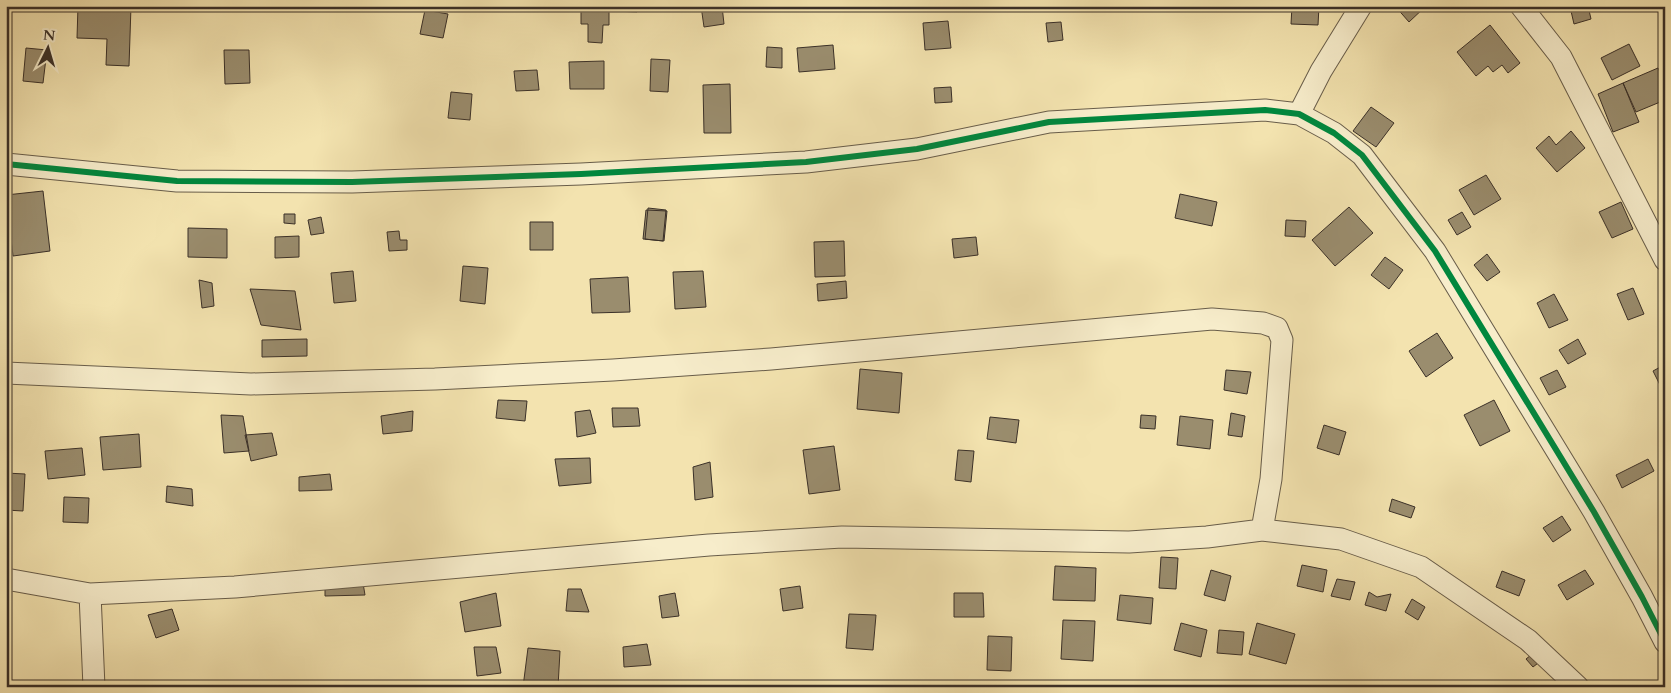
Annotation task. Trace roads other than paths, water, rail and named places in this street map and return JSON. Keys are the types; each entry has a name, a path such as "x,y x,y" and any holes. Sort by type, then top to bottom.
{"street":[{"path":"1299,114 1321,71 1361,6"},
{"path":"1521,6 1561,57 1665,260"},
{"path":"6,164 177,181 352,182 581,174 815,161 917,149 1049,122 1265,110 1299,114 1334,133 1362,155 1435,251 1594,512 1665,642"},
{"path":"6,373 251,384 435,379 613,370 771,359 1212,320 1263,323 1276,328 1282,340 1271,480 1262,530"},
{"path":"6,579 90,594 235,587 710,545 833,538 1129,542 1207,537 1262,530 1341,539 1421,567 1528,640 1578,687"},
{"path":"90,594 94,687"}]}
